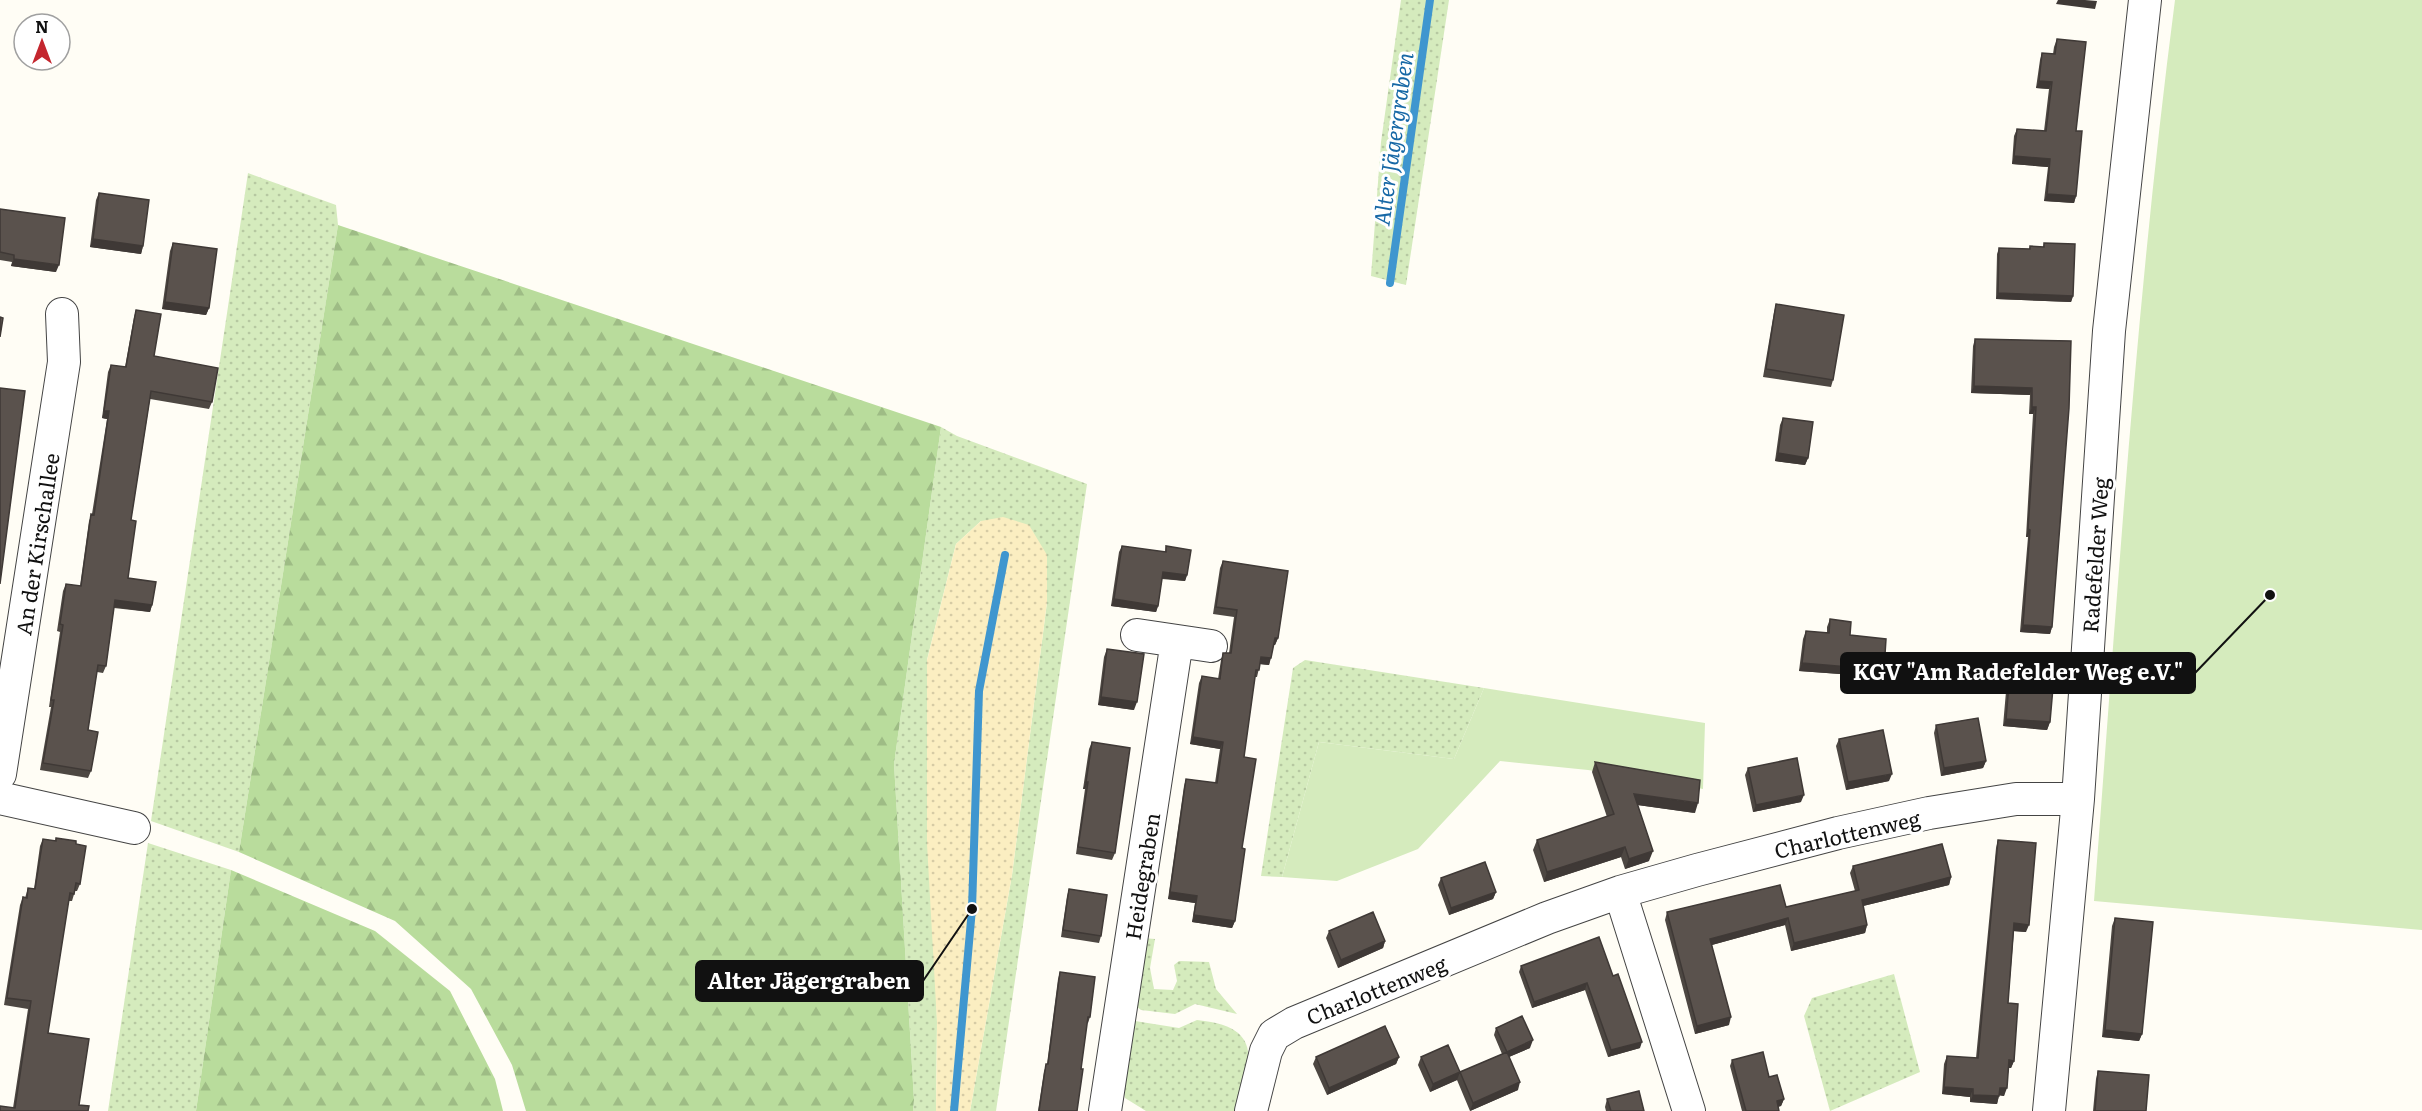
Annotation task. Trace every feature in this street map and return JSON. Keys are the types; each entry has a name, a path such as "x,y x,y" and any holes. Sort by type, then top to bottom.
{"street":[{"name":"Radefelder Weg","path":"2049,1111 2078,798 2109,331 2145,0"},
{"name":"An der Kirschallee","path":"0,774 64,362 62,314"},
{"path":"1137,635 1211,646"},
{"name":"Heidegraben","path":"1105,1111 1177,641"},
{"path":"0,798 134,828"},
{"name":"Charlottenweg","path":"1251,1111 1266,1050 1274,1035 1547,918 1620,892 1838,833 1929,813 2016,798 2078,798"},
{"path":"1620,892 1689,1111"}],"green space":[{"path":"1401,0 1449,0 1406,285 1371,276 1381,142"},
{"path":"2175,0 2422,0 2422,930 2094,901 2138,337"},
{"path":"248,173 336,205 338,225 239,852 151,821"},
{"path":"338,225 941,427 894,764 913,1111 526,1111 512,1065 471,989 395,921 239,852"},
{"path":"941,427 957,436 1087,484 996,1111 970,1111 1012,875 1047,602 1047,555 981,521 956,544 927,660 937,1022 936,1111 913,1111 894,764"},
{"path":"1305,660 1484,688 1454,759 1319,742 1282,877 1261,876 1293,668"},
{"path":"1484,688 1705,723 1703,789 1588,770 1500,761 1418,849 1337,881 1282,877 1319,742 1454,759"},
{"path":"148,843 231,870 196,1111 108,1111"},
{"path":"231,870 375,931 450,991 495,1079 503,1111 196,1111"},
{"path":"1143,938 1155,939 1150,968 1154,989 1173,990 1177,981 1174,965 1179,961 1209,962 1216,989 1237,1014 1195,1004 1175,1014 1141,1010 1136,1006"},
{"path":"1894,974 1920,1072 1830,1111 1804,1016 1812,998"},
{"path":"1197,1020 1219,1024 1234,1030 1243,1039 1248,1049 1249,1062 1240,1111 1146,1111 1125,1098 1122,1086 1131,1024 1135,1021 1179,1028"}],"sand":[{"path":"1003,517 1029,525 1047,555 1047,602 1012,875 970,1111 936,1111 937,1022 927,844 927,660 956,544 981,521"}],"building":[{"path":"2057,39 2086,42 2076,131 2082,131 2076,196 2047,194 2050,159 2014,156 2017,129 2046,131 2052,82 2039,81 2042,53 2055,54"},
{"path":"99,193 149,200 143,246 93,239"},
{"path":"0,209 65,218 59,265 14,259 14,255 0,252"},
{"path":"173,243 217,249 209,308 165,302"},
{"path":"2044,243 2075,244 2073,296 1998,293 1999,248 2030,249 2030,246 2044,247"},
{"path":"1776,304 1844,315 1833,380 1766,369"},
{"path":"136,310 161,314 154,356 218,368 212,402 151,391 131,520 136,521 128,578 156,582 152,605 115,600 106,666 98,665 88,730 98,732 91,771 43,763 54,700 51,700 63,625 60,624 66,584 81,586 109,411 104,411 111,365 126,367"},
{"path":"0,317 3,318 0,337"},
{"path":"1975,339 2071,341 2069,408 2052,627 2023,625 2036,407 2032,407 2032,388 1974,386"},
{"path":"0,388 25,391 0,584"},
{"path":"1783,418 1813,422 1808,458 1778,453"},
{"path":"1122,546 1166,552 1166,546 1191,550 1187,575 1163,572 1158,606 1114,599"},
{"path":"1223,561 1288,571 1278,638 1275,638 1271,658 1261,657 1259,670 1256,670 1244,757 1256,759 1242,848 1245,849 1235,921 1194,915 1197,896 1170,892 1186,779 1217,783 1223,742 1193,737 1202,676 1220,679 1223,653 1231,653 1237,610 1216,607"},
{"path":"1830,619 1851,622 1850,635 1886,639 1884,670 1802,663 1806,631 1829,633"},
{"path":"1107,649 1144,654 1137,702 1101,697"},
{"path":"2010,672 2054,676 2050,722 2006,719"},
{"path":"1978,718 1986,761 1944,768 1936,725"},
{"path":"1883,730 1892,774 1848,782 1839,739"},
{"path":"1092,742 1130,748 1115,853 1078,847"},
{"path":"1797,758 1804,795 1756,805 1748,768"},
{"path":"1595,762 1700,780 1698,803 1634,794 1653,851 1629,859 1625,847 1547,872 1537,840 1614,814"},
{"path":"56,838 76,841 76,844 86,846 80,884 76,883 74,894 70,893 48,1033 89,1039 79,1105 89,1106 88,1111 0,1111 0,1106 15,1108 31,1001 7,998 23,897 27,898 28,888 35,889 43,839 56,841"},
{"path":"1998,840 2036,843 2029,925 2014,923 2008,1003 2018,1004 2014,1061 2009,1060 2007,1088 2000,1088 1999,1096 1973,1095 1973,1089 1944,1087 1947,1056 1978,1058"},
{"path":"1942,844 1951,877 1862,900 1867,925 1794,943 1788,918 1710,939 1731,1017 1697,1026 1667,912 1780,885 1786,907 1859,890 1853,866"},
{"path":"1485,862 1496,892 1451,908 1441,878"},
{"path":"1069,889 1107,895 1101,936 1063,930"},
{"path":"1373,912 1385,941 1341,960 1329,931"},
{"path":"2115,918 2153,922 2142,1034 2105,1030"},
{"path":"1599,937 1613,976 1618,974 1642,1042 1611,1050 1587,983 1534,1002 1521,966"},
{"path":"1060,972 1095,977 1077,1111 1039,1111 1046,1064 1048,1064"},
{"path":"1522,1016 1533,1040 1507,1052 1496,1028"},
{"path":"1385,1026 1399,1057 1329,1088 1316,1057"},
{"path":"1448,1045 1460,1072 1433,1084 1421,1057"},
{"path":"1507,1052 1520,1082 1473,1103 1460,1072"},
{"path":"1763,1052 1769,1077 1777,1075 1784,1099 1777,1101 1779,1111 1746,1111 1732,1060"},
{"path":"2098,1071 2149,1075 2146,1111 2095,1111"},
{"path":"1639,1091 1644,1111 1611,1111 1607,1099"}],"waterway":[{"name":"Alter Jägergraben","path":"1390,283 1430,0"},
{"name":"Alter Jägergraben","path":"954,1111 972,909 979,691 1005,555"}],"place":[{"name":"KGV \"Am Radefelder Weg e.V.\"","path":"2270,595"},
{"name":"Alter Jägergraben","path":"972,909"}]}
